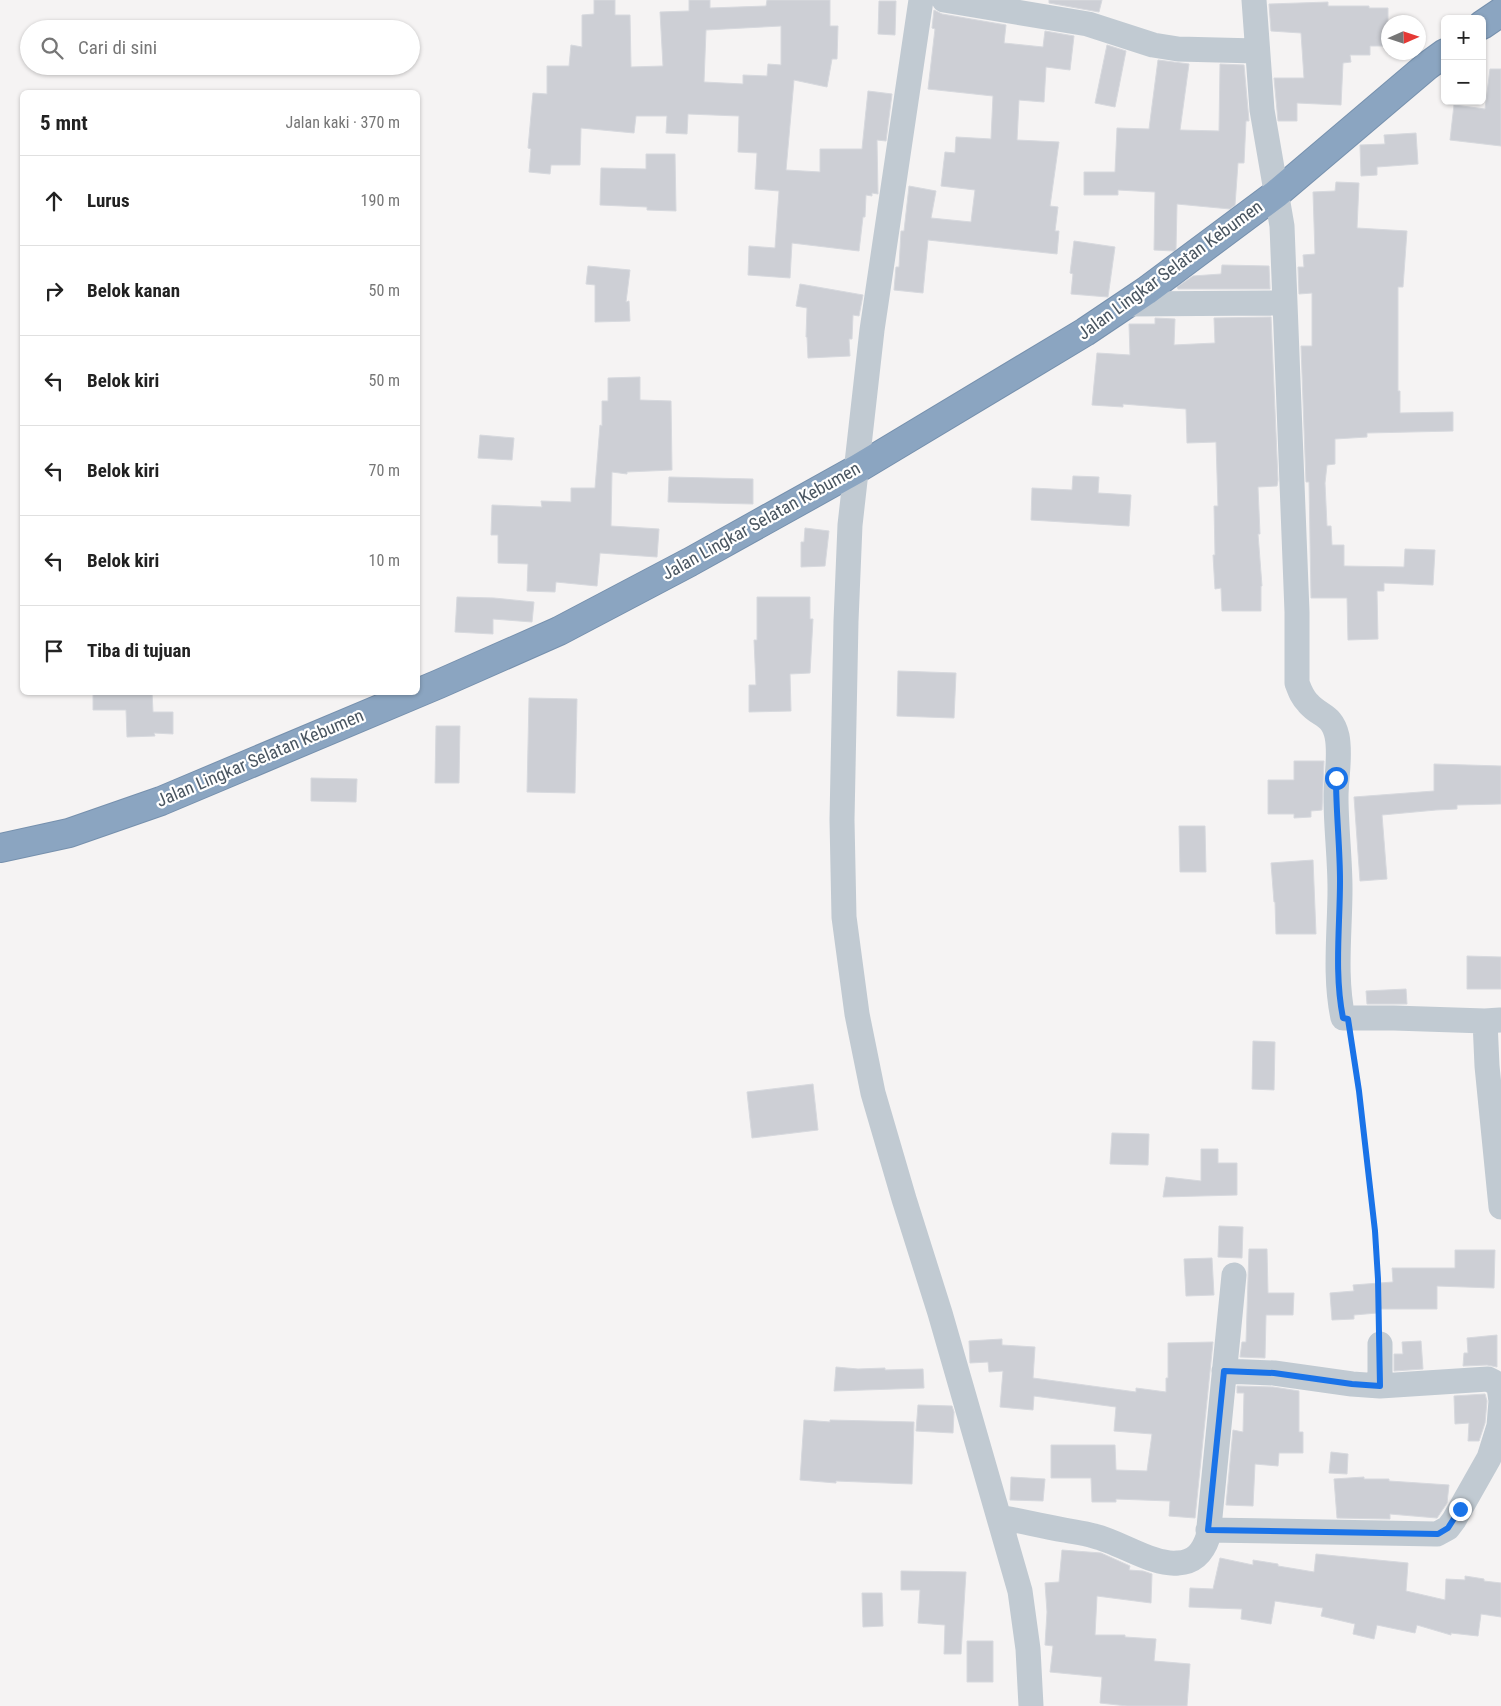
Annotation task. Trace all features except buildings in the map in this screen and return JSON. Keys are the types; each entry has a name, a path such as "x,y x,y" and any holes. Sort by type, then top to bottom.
{"highway":[{"path":"1486,22 1501,12"},
{"name":"Jalan Lingkar Selatan Kebumen","path":"420,692 559,631 690,562 857,468 1085,332 1146,291 1276,194 1426,66 1441,56"},
{"name":"Jalan Lingkar Selatan Kebumen","path":"0,848 69,833 161,801 413,695"}],"street":[{"path":"920,0 872,330 850,544 842,820 844,917 856,1004 873,1093 940,1313 1020,1591 1028,1649 1031,1706"},
{"path":"944,0 1088,24 1161,46 1178,49 1258,51"},
{"path":"1254,0 1262,110 1282,226 1297,612 1297,683 1301,694 1309,705 1328,718 1337,736 1336,811 1340,874 1339,966 1343,1018 1493,1020 1487,1066 1501,1207"},
{"path":"1126,304 1285,303"},
{"path":"999,1516 1094,1535 1156,1560 1175,1564 1188,1562 1198,1556 1204,1546 1208,1530 1234,1275"},
{"path":"1380,1344 1380,1386"},
{"path":"1208,1530 1438,1534 1443,1532 1454,1520 1489,1458 1499,1426 1501,1401 1498,1379 1380,1386 1274,1373 1224,1371"}],"path":[{"path":"1348,1019 1359,1091 1374,1222 1380,1344"}],"route":[{"path":"1336,778 1340,874 1338,956 1340,995 1343,1018 1348,1019 1356,1066 1375,1231 1380,1386 1274,1373 1224,1371 1208,1530 1438,1534 1448,1528 1460,1509"}]}
